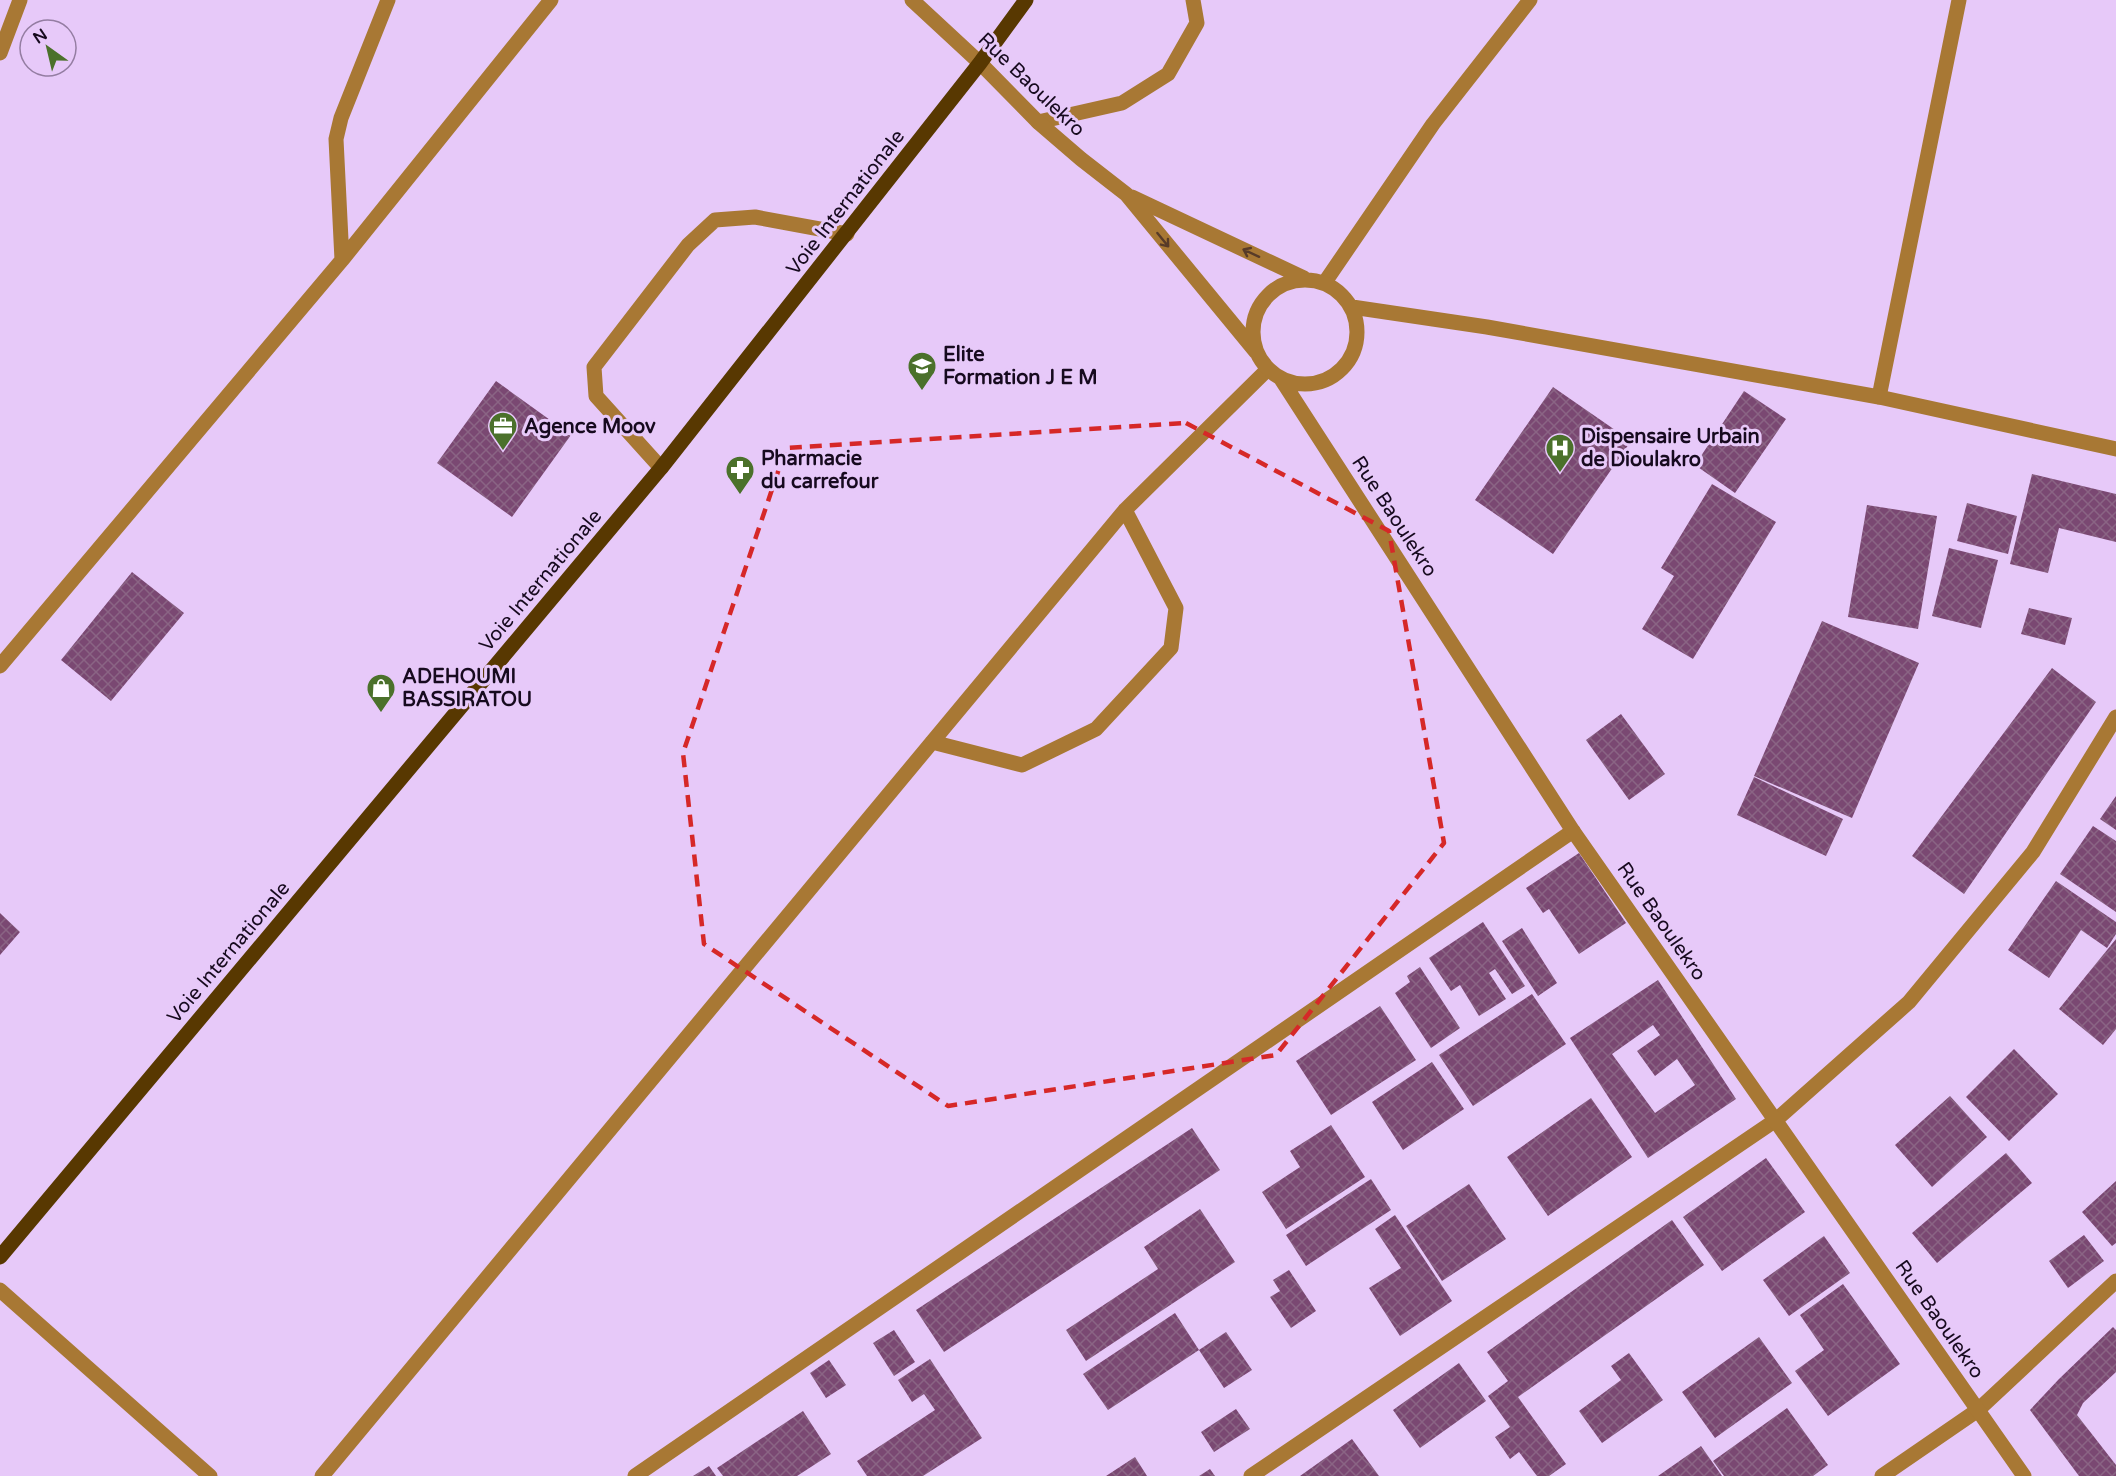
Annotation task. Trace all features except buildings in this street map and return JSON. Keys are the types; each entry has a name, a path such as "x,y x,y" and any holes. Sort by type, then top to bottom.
{"main road":[{"name":"Voie Internationale","path":"0,1257 661,468 847,234 1026,0"}],"street":[{"path":"0,53 20,0"},
{"path":"342,260 336,139 341,118 388,0"},
{"path":"0,666 342,260 551,0"},
{"name":"Rue Baoulekro","path":"912,0 980,63 1038,122 1126,194 1256,352"},
{"path":"1038,122 1122,103 1168,74 1197,23 1193,0"},
{"path":"1325,282 1433,124 1530,0"},
{"path":"1880,397 1959,0"},
{"name":"Rue Baoulekro","path":"1126,194 1304,278"},
{"path":"661,468 596,396 594,368 688,245 715,220 755,217 847,234"},
{"path":"1304,278 1325,282 1352,307 1357,322 1357,339 1352,355 1343,368 1329,378 1314,383 1297,383 1281,379 1268,369 1256,352 1252,327 1260,302 1279,285 1304,278"},
{"path":"1352,307 1487,327 1880,397 2116,449"},
{"path":"322,1476 1125,510 1268,369"},
{"name":"Rue Baoulekro","path":"1281,379 1572,831 2024,1476"},
{"path":"932,742 1022,765 1096,729 1171,648 1176,608 1125,510"},
{"path":"1251,1476 1776,1120 1909,1002 2033,852 2116,717"},
{"path":"635,1476 1572,831"},
{"path":"1882,1476 1978,1410 2116,1281"},
{"path":"0,1290 210,1476"}],"highlighted area":[{"path":"1186,423 1389,531 1444,843 1276,1055 948,1106 704,944 683,753 786,448"}],"place":[{"name":"Elite Formation J E M","path":"922,392"},
{"name":"Agence Moov","path":"503,452"},
{"name":"Dispensaire Urbain de Dioulakro","path":"1560,474"},
{"name":"Pharmacie du carrefour","path":"740,496"},
{"name":"ADEHOUMI BASSIRATOU","path":"381,714"}]}
